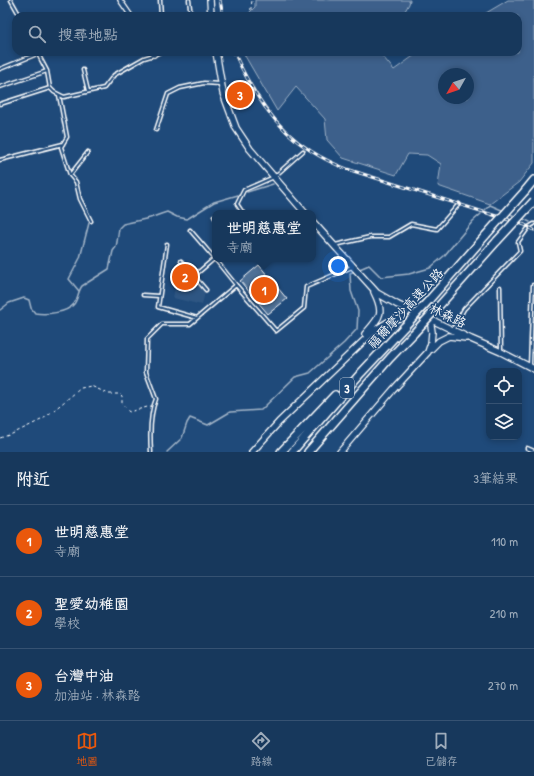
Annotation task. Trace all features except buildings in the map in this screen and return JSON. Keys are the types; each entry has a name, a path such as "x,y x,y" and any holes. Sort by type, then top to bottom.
{"highway":[{"name":"福爾摩沙高速公路","path":"292,452 380,352 429,300 534,180"},
{"name":"福爾摩沙高速公路","path":"308,452 385,364 534,201"},
{"path":"281,452 338,392 380,352"}],"street":[{"path":"120,0 128,12"},
{"path":"210,0 211,12"},
{"path":"217,56 223,93 236,128 250,149 302,210"},
{"name":"林森路","path":"316,225 377,293 398,305 532,367"},
{"path":"358,345 362,338 377,321 381,312 378,300 372,288"},
{"path":"252,452 279,422 374,330 388,322 415,312"},
{"path":"428,352 432,332 430,319"},
{"path":"340,452 393,390 439,341 449,336 471,339"}],"lane":[{"path":"11,0 18,12"},
{"path":"160,0 162,12"},
{"path":"189,0 190,12"},
{"path":"0,69 30,56"},
{"path":"39,56 47,71 50,88 54,92 64,97 104,88 114,75 148,56"},
{"path":"83,70 88,91"},
{"path":"0,87 47,71"},
{"path":"156,130 168,94 180,88 204,83 222,84"},
{"path":"0,104 50,88"},
{"path":"59,94 67,137 61,147 70,175 76,182 80,199 91,222"},
{"path":"0,160 63,144"},
{"path":"242,210 237,204 244,190 274,177 303,150"},
{"path":"70,175 88,152"},
{"path":"334,245 370,237 389,237 411,224 437,229 459,204"},
{"path":"453,330 464,309 520,251 518,242 529,227 534,224"},
{"path":"190,230 212,256"},
{"path":"167,244 158,307 197,318"},
{"path":"181,261 206,290"},
{"path":"194,276 212,261"},
{"path":"217,262 276,331 304,308 306,287 356,269"},
{"path":"151,452 150,438 156,399 146,372 147,339 162,324 190,324 236,285"},
{"path":"532,367 534,285"},
{"path":"500,287 501,352"},
{"path":"143,295 160,296"},
{"path":"527,448 534,451"}],"path":[{"path":"250,12 252,0"},
{"path":"0,438 43,419 81,388 91,386 109,394 120,394 122,396 122,403 129,412 154,405"}],"shaded area":[{"path":"255,0 410,0 404,12 250,12 255,7"},
{"path":"508,0 534,0 534,163 519,182 490,204 438,186 441,164 427,155 408,154 396,175 343,158 327,140 325,119 296,87 277,111 245,56 382,56 394,70 413,56 522,56 522,12 488,12"},
{"path":"180,263 205,292 202,305 173,298"}],"waterway":[{"path":"247,192 273,184"},
{"path":"0,310 9,303 24,298 29,300 31,308 35,313 44,314 61,311 71,307 74,304 82,286 109,269 113,251 116,247 119,228 123,224 150,218 167,212 177,217 187,219 214,202 238,195"},
{"path":"485,210 490,205 504,211"},
{"path":"508,213 517,217"},
{"path":"167,452 182,438 190,418 208,425 230,412 261,410 295,377 310,373 344,343 357,329 358,311 351,291 350,273 369,265 381,277 409,274 430,268 444,256 473,221 481,214"},
{"path":"521,218 530,222"},
{"path":"79,291 69,279 80,258 89,223"}],"railway":[{"path":"220,0 222,12"},
{"path":"236,56 256,94 275,120 298,142 315,154 347,169 525,225 534,230"}],"place":[{"name":"台灣中油","path":"240,95"},
{"name":"聖愛幼稚園","path":"185,277"},
{"name":"世明慈惠堂","path":"264,290"}]}
